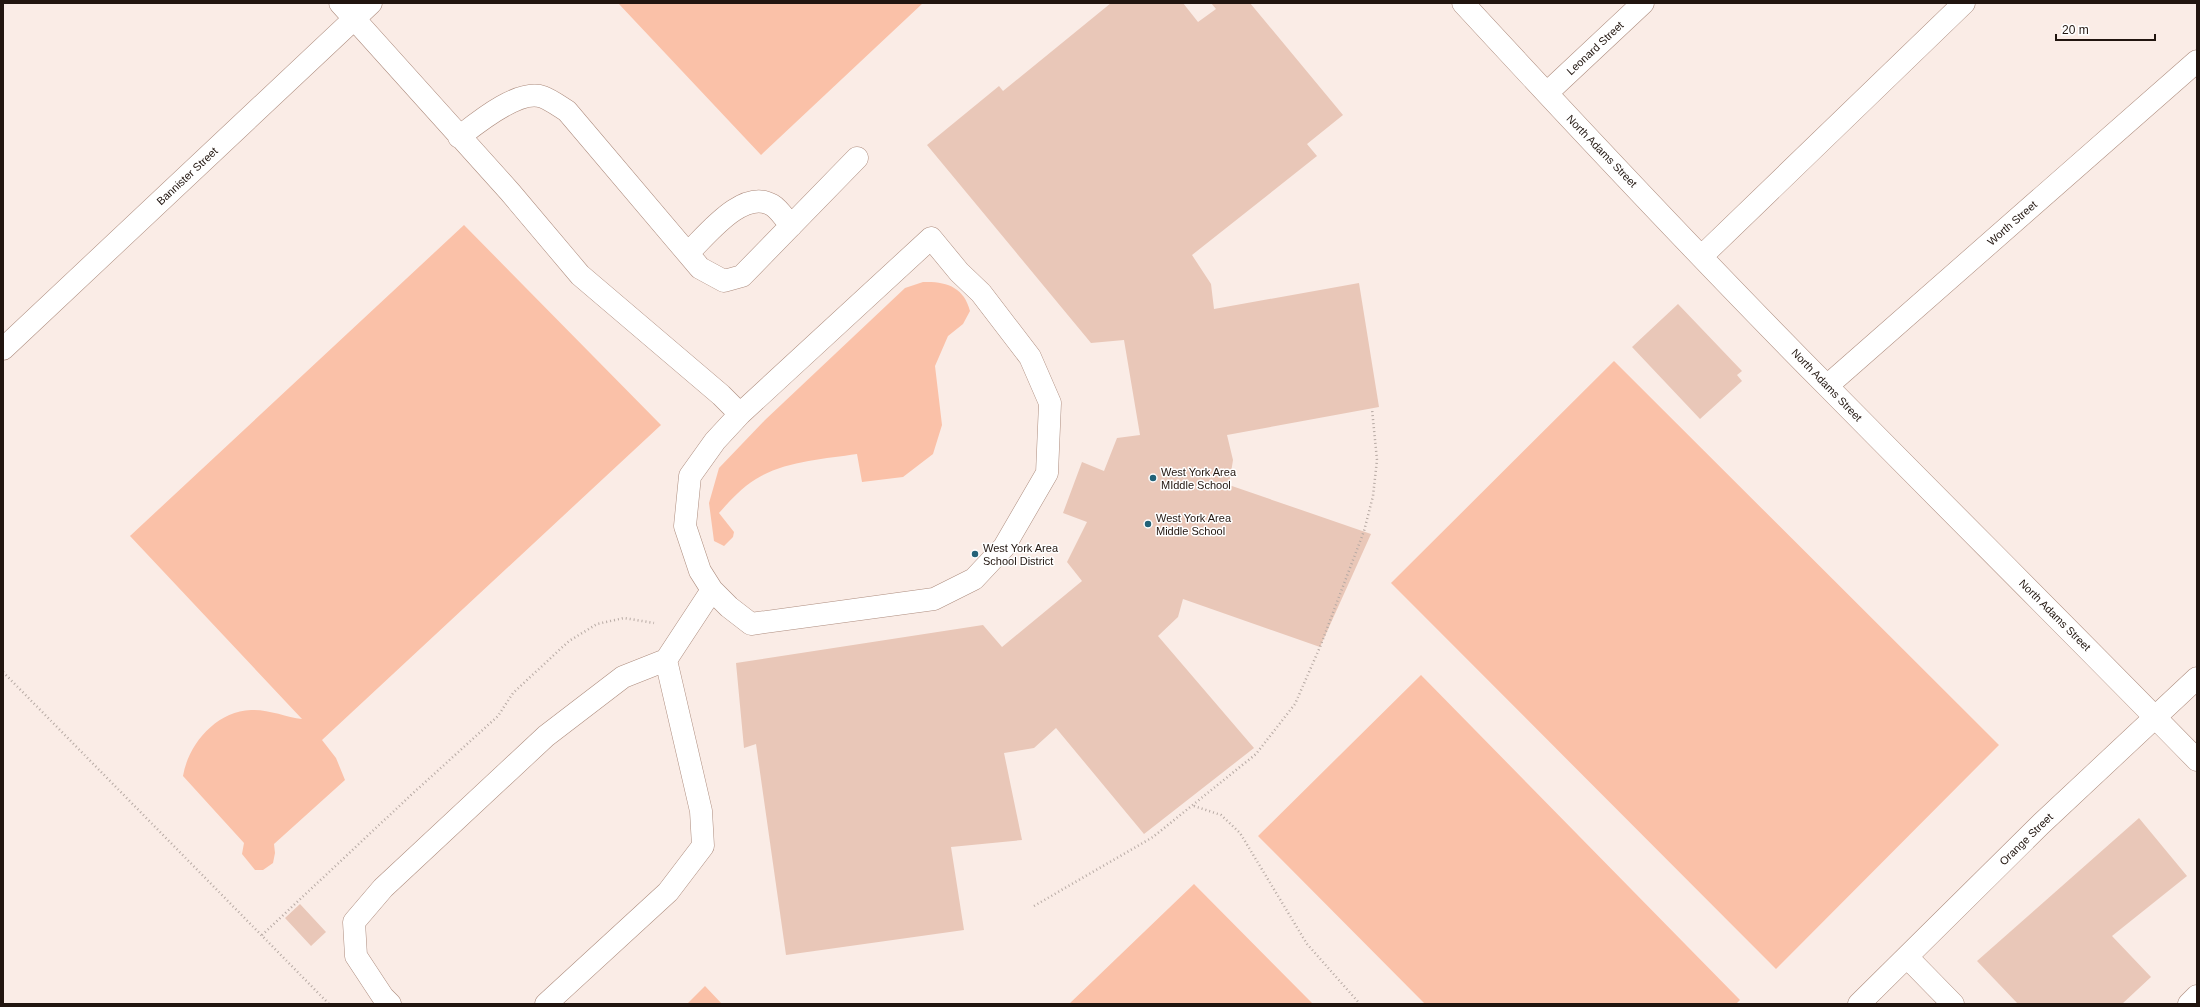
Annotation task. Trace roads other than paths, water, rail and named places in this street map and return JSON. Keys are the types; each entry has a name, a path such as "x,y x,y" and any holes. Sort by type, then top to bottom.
{"street":[{"name":"Bannister Street","path":"3,349 347,11 371,3"},
{"name":"North Adams Street","path":"1463,3 1826,386 2197,760"},
{"name":"Leonard Street","path":"1547,93 1643,3"},
{"path":"1702,256 1964,3"},
{"path":"347,11 580,274 721,395 740,414"},
{"name":"Worth Street","path":"1826,386 2197,61"},
{"path":"459,137 480,120 516,98 542,96 567,111 700,268 724,281 742,276 857,158"},
{"path":"688,253 736,208 754,201 772,205 791,226"},
{"path":"931,238 960,272 981,293 1030,357 1050,403 1047,473 1004,547 974,579 934,599 751,624 729,607 712,590 700,570 685,526 690,476 715,441 740,414 931,238"},
{"path":"390,1004 383,997 356,956 354,922 383,888 546,736 623,677 666,660 712,590"},
{"path":"546,1004 668,892 703,846 701,811 666,660"},
{"name":"Orange Street","path":"1859,1004 2041,824 2197,678"},
{"path":"1907,957 1954,1004"},
{"path":"2189,1004 2197,996"}],"place":[{"name":"West York Area MIddle School","path":"1153,478"},
{"name":"West York Area Middle School","path":"1148,524"},
{"name":"West York Area School District","path":"975,554"}]}
